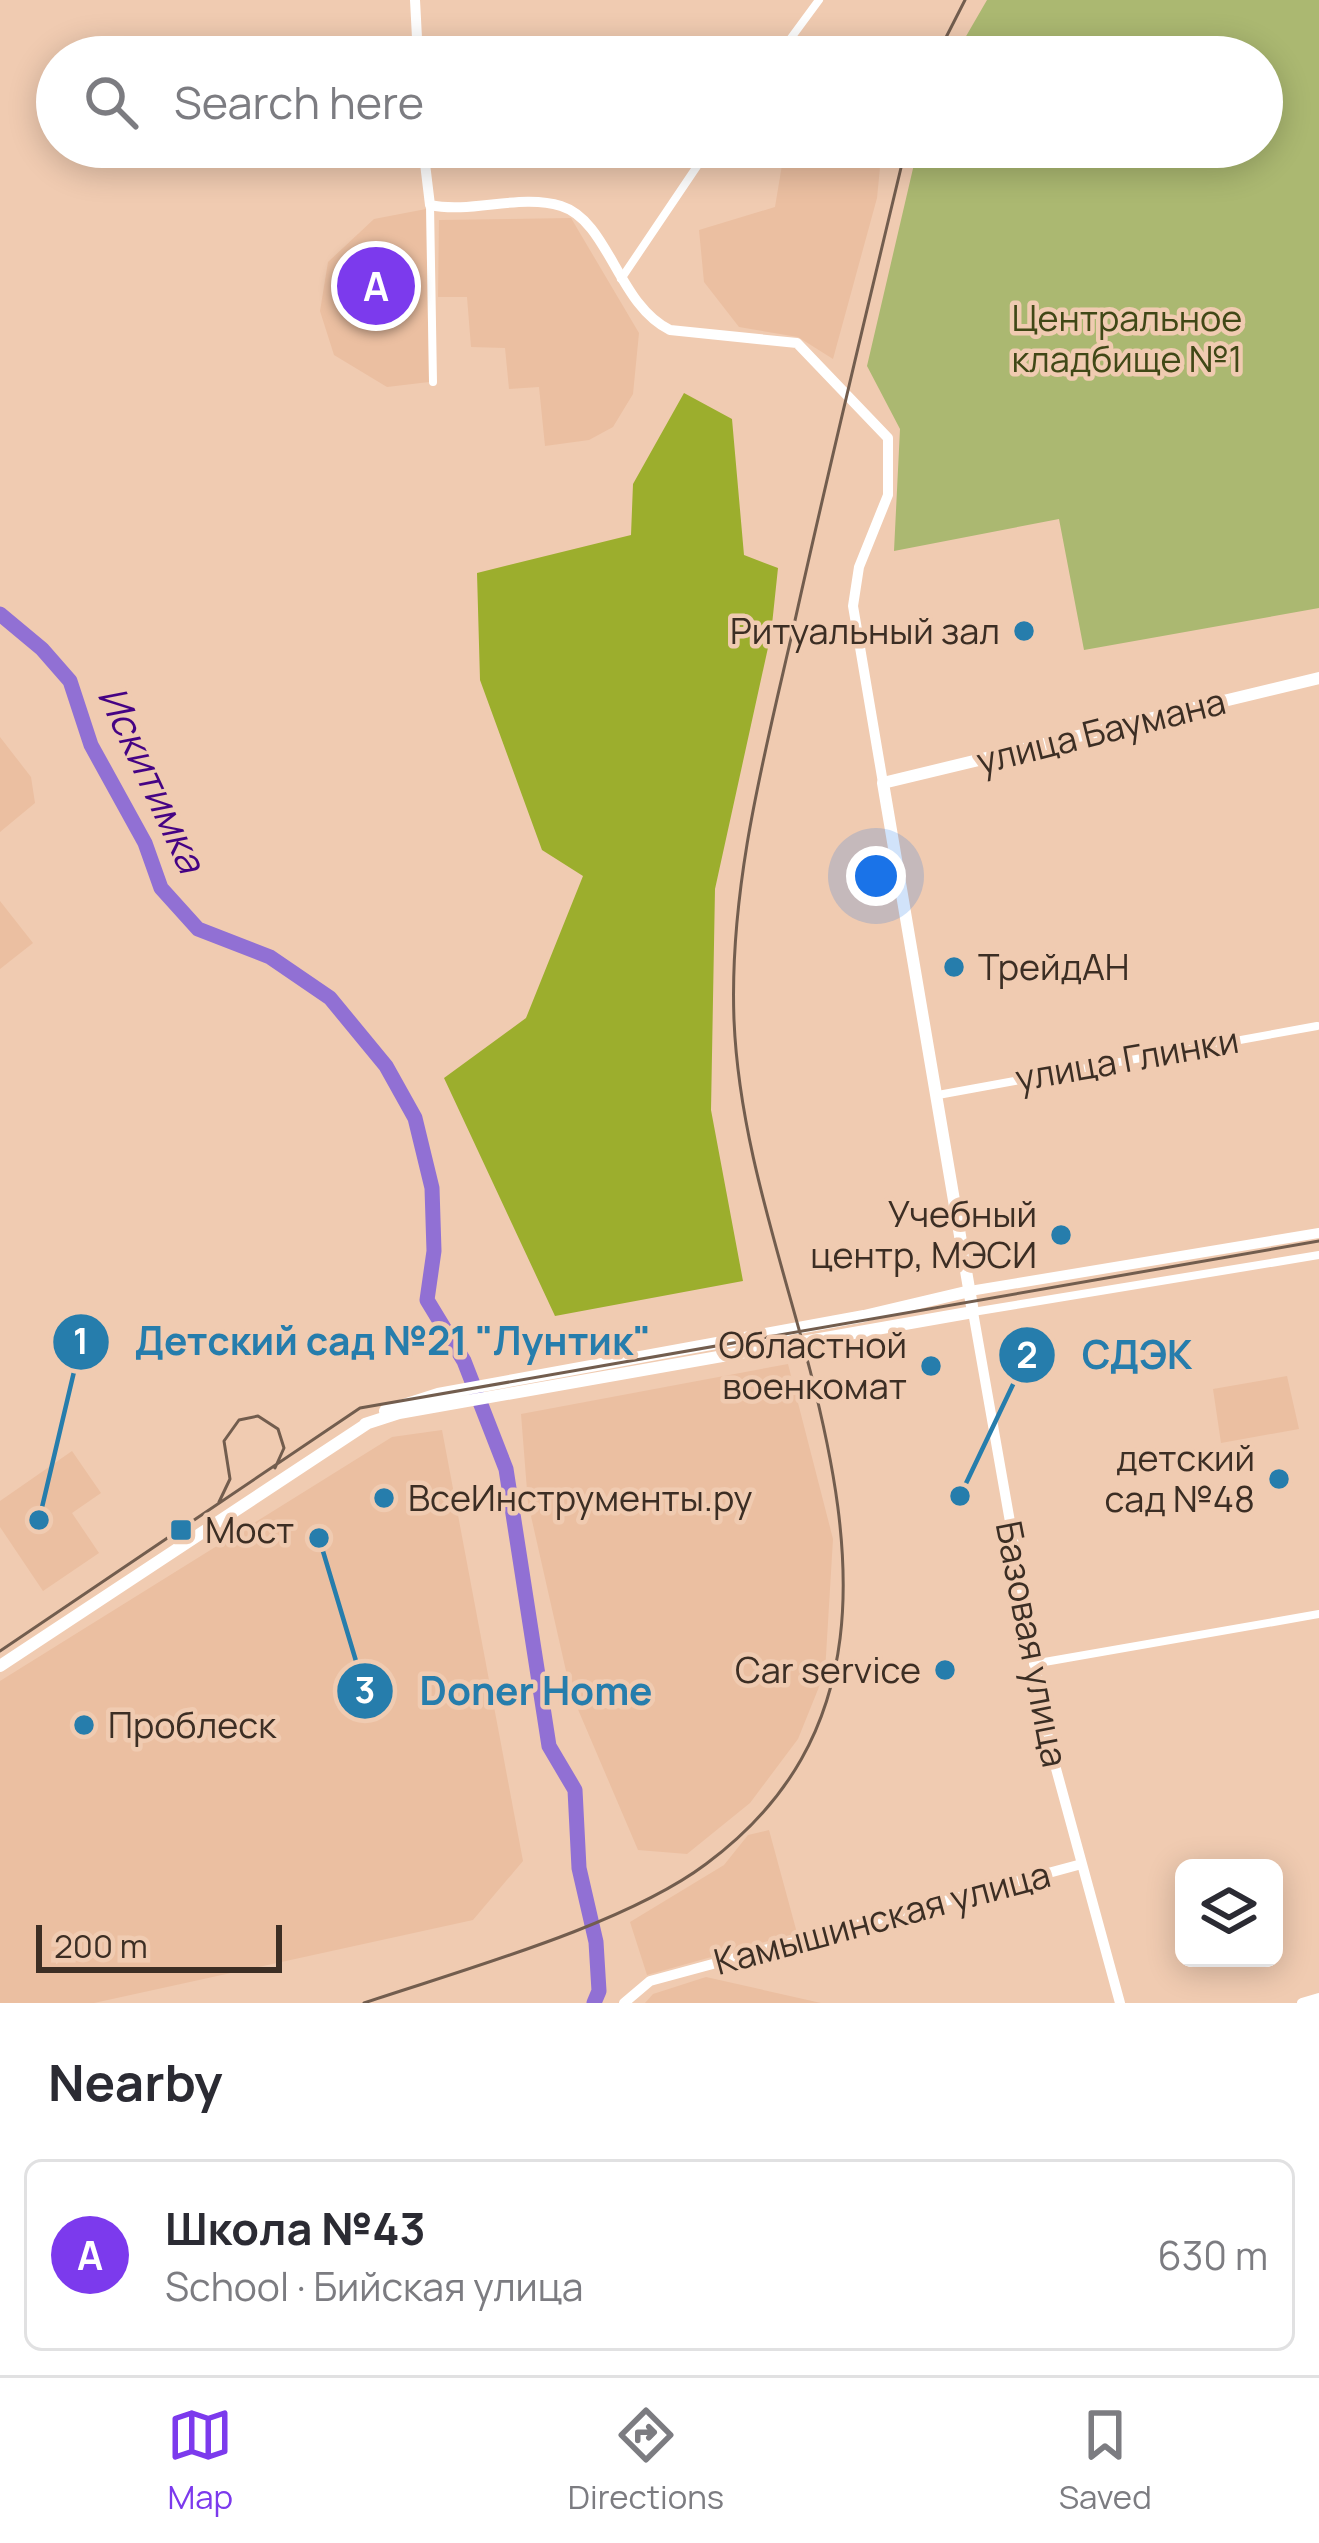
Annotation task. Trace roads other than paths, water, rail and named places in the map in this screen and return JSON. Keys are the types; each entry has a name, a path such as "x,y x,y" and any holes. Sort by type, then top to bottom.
{"main road":[{"name":"улица Баумана","path":"883,783 1319,678"},
{"name":"Базовая улица","path":"883,783 973,1312"},
{"path":"529,1385 970,1291"},
{"path":"0,1666 365,1424 439,1401 814,1343 973,1312"}],"street":[{"path":"415,0 417,36"},
{"path":"792,36 818,0"},
{"path":"426,168 433,382"},
{"path":"620,280 696,168"},
{"path":"430,206 562,206 582,220 645,315 670,330 797,344 888,438 892,473 888,495 859,567 853,606 883,783"},
{"name":"улица Глинки","path":"938,1095 1316,1026"},
{"path":"970,1291 1319,1233"},
{"path":"973,1312 1319,1255"},
{"name":"Базовая улица","path":"973,1312 1033,1664 1078,1865 1120,2003"},
{"path":"1033,1664 1319,1613"},
{"name":"Камышинская улица","path":"624,2003 650,1981 1078,1865"},
{"path":"1301,2003 1319,1998"}],"waterway":[{"name":"Искитимка","path":"0,614 42,649 70,681 91,745 145,843 161,888 198,929 270,957 330,998 386,1066 415,1118 432,1188 434,1251 427,1300 464,1361 506,1469 549,1746 575,1790 579,1868 596,1942 599,1991 594,2003"}],"tram line":[{"path":"0,1651 360,1408 1319,1241"},
{"path":"219,1502 230,1479 224,1441 239,1420 258,1416 278,1429 284,1448 275,1468"}],"railway":[{"path":"947,36 965,0"},
{"path":"364,2003 588,1926 672,1886 706,1864 762,1814 801,1759 827,1700 840,1638 843,1573 838,1507 810,1370 744,1109 737,1065 734,971 743,874 760,777 901,168"}],"place":[{"name":"Школа №43","path":"376,286"},
{"name":"Ритуальный зал","path":"1024,631"},
{"name":"ТрейдАН","path":"954,967"},
{"name":"Учебный центр, МЭСИ","path":"1061,1235"},
{"name":"Областной военкомат","path":"931,1366"},
{"name":"детский сад №48","path":"1279,1479"},
{"name":"СДЭК","path":"960,1496"},
{"name":"ВсеИнструменты.ру","path":"384,1498"},
{"name":"Детский сад №21 \"Лунтик\"","path":"39,1520"},
{"name":"Мост","path":"181,1530"},
{"name":"Doner Home","path":"319,1538"},
{"name":"Car service","path":"945,1670"},
{"name":"Проблеск","path":"84,1725"}],"park label":[{"name":"Центральное кладбище №1","path":"1127,338"}]}
